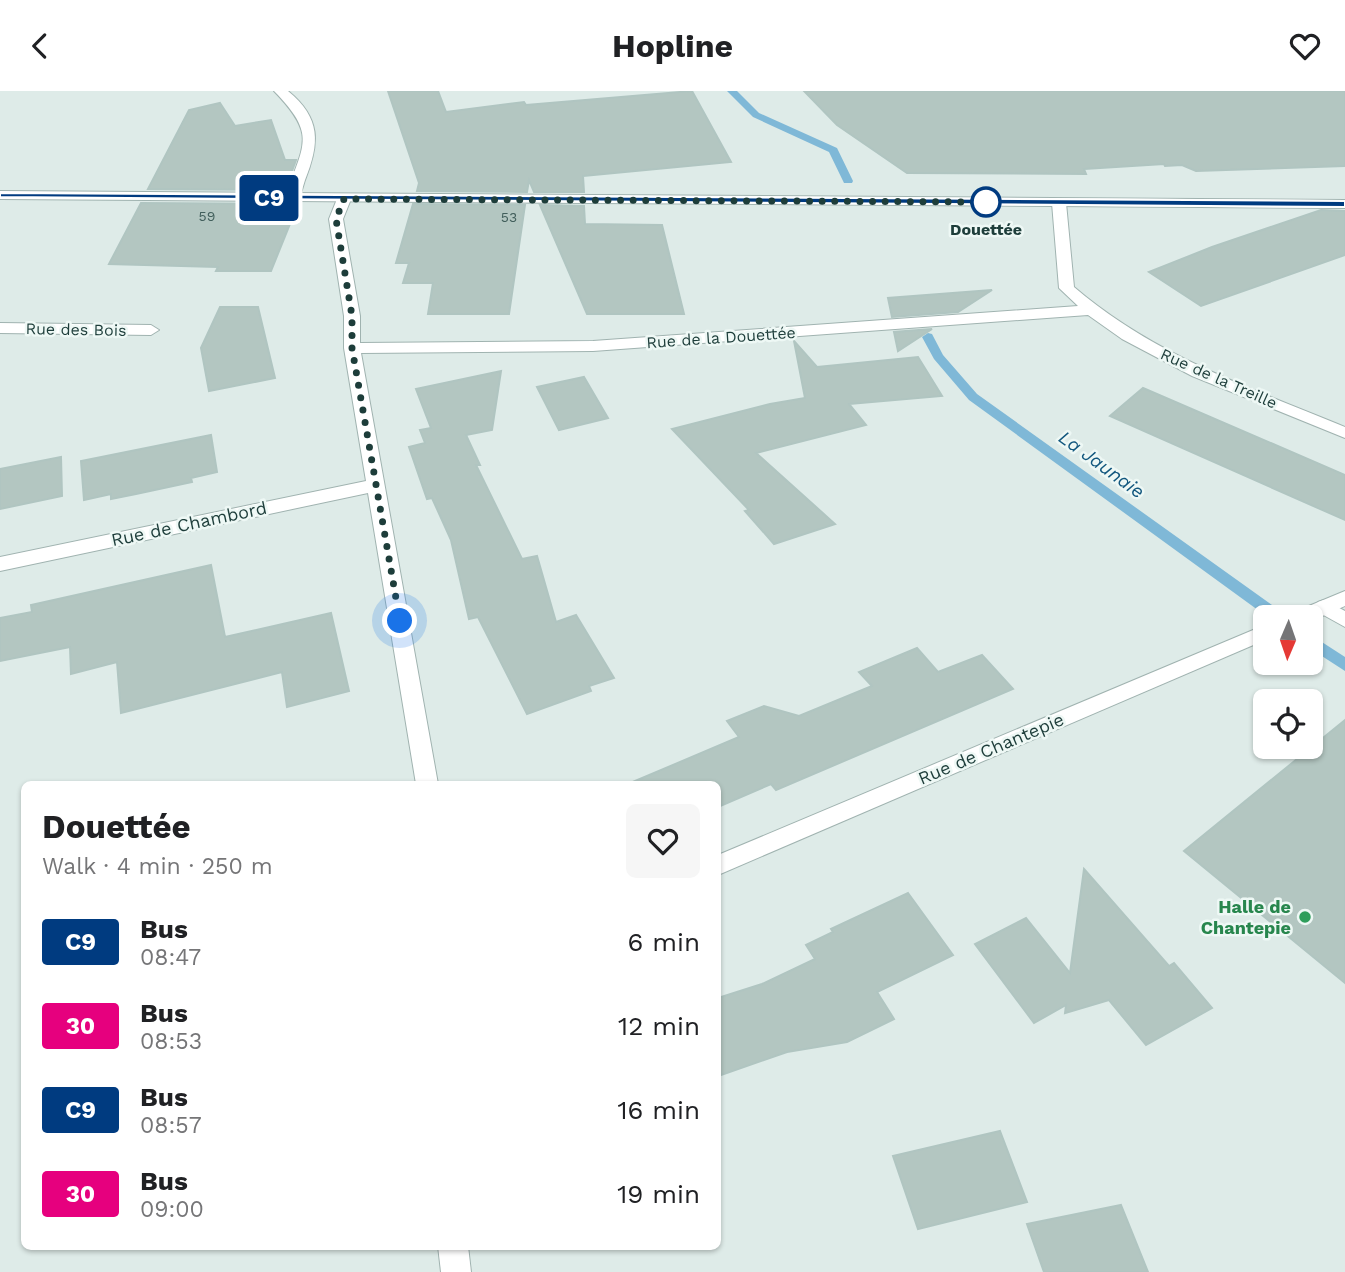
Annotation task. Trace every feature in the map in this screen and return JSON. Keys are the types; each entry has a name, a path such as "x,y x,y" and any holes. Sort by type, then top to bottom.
{"street":[{"path":"280,91 286,94 302,114 310,142 292,198"},
{"path":"0,195 1345,204"},
{"path":"344,199 336,219 352,316 352,348 426,781"},
{"name":"Rue de la Treille","path":"1059,203 1067,288 1088,310 1170,359 1345,433"},
{"name":"Rue de la Douettée","path":"352,348 593,347 1088,310"},
{"name":"Rue des Bois","path":"0,328 151,330"},
{"name":"Rue de Chambord","path":"0,564 377,485"},
{"path":"1324,607 1345,598"},
{"name":"Rue de Chantepie","path":"721,864 1253,637"},
{"path":"453,1250 456,1272"}],"lane":[{"path":"1324,607 1345,620"}],"building":[{"path":"388,91 438,91 446,112 524,102 526,105 692,91 731,162 583,176 584,192 534,192 529,180 527,192 417,191 419,183"},
{"path":"804,91 1345,91 1345,166 1196,171 1182,165 1164,164 1084,169 1086,174 907,173 837,125"},
{"path":"220,103 235,126 271,120 285,160 296,160 285,190 148,189 189,110"},
{"path":"141,203 298,204 271,271 216,271 218,267 109,264"},
{"path":"413,204 525,205 509,314 428,314 433,283 403,283 409,263 396,263"},
{"path":"540,205 584,206 585,224 662,225 684,314 587,314"},
{"path":"1321,210 1345,211 1345,255 1201,306 1149,272 1212,247"},
{"path":"992,290 958,312 892,317 888,298"},
{"path":"220,307 258,307 275,378 209,391 201,348"},
{"path":"932,329 898,351 894,332"},
{"path":"794,341 817,367 918,357 942,396 849,404 866,425 756,453 835,524 774,544 745,511 749,510 672,429 770,404 805,398"},
{"path":"501,371 492,430 466,435 480,465 476,465 522,559 537,556 556,622 576,615 614,678 589,686 591,691 527,714 478,617 469,619 451,540 432,498 427,499 409,447 425,443 420,430 431,428 416,389"},
{"path":"584,377 608,418 559,430 537,387"},
{"path":"1143,388 1345,475 1345,520 1110,416"},
{"path":"211,435 217,472 191,478 192,482 136,494 111,499 111,494 84,500 81,461"},
{"path":"61,457 62,496 0,509 0,469"},
{"path":"211,565 225,637 331,613 349,691 287,707 282,672 121,713 117,662 71,674 70,647 0,661 0,618 32,612 31,605"},
{"path":"917,648 938,672 982,655 1013,689 776,790 771,784 721,806 721,781 635,781 739,737 727,721 764,706 799,716 872,686 859,672"},
{"name":"Halle de Chantepie","path":"1345,720 1345,983 1184,851 1297,759 1323,759 1323,738"},
{"path":"1084,869 1169,966 1174,963 1212,1008 1146,1045 1109,1000 1065,1013 1066,1005 1034,1023 975,944 1026,918 1070,973"},
{"path":"908,893 953,955 877,992 894,1019 847,1042 787,1052 721,1075 721,997 762,984 815,959 806,945 833,932 831,929"},
{"path":"1000,1131 1027,1202 918,1229 893,1156"},
{"path":"1121,1205 1148,1272 1044,1272 1027,1224"}],"waterway":[{"name":"La Jaunaie","path":"732,91 756,115 833,150 848,181"},
{"name":"La Jaunaie","path":"928,337 938,356 973,397 1261,605"},
{"name":"La Jaunaie","path":"1323,649 1345,665"}],"bus line":[{"name":"C9","path":"0,195 1345,204"}],"place":[{"name":"Douettée","path":"986,202"},
{"name":"Halle de Chantepie","path":"1305,917"}],"route":[{"path":"400,621 352,348 352,316 336,219 344,199 986,202"}]}
